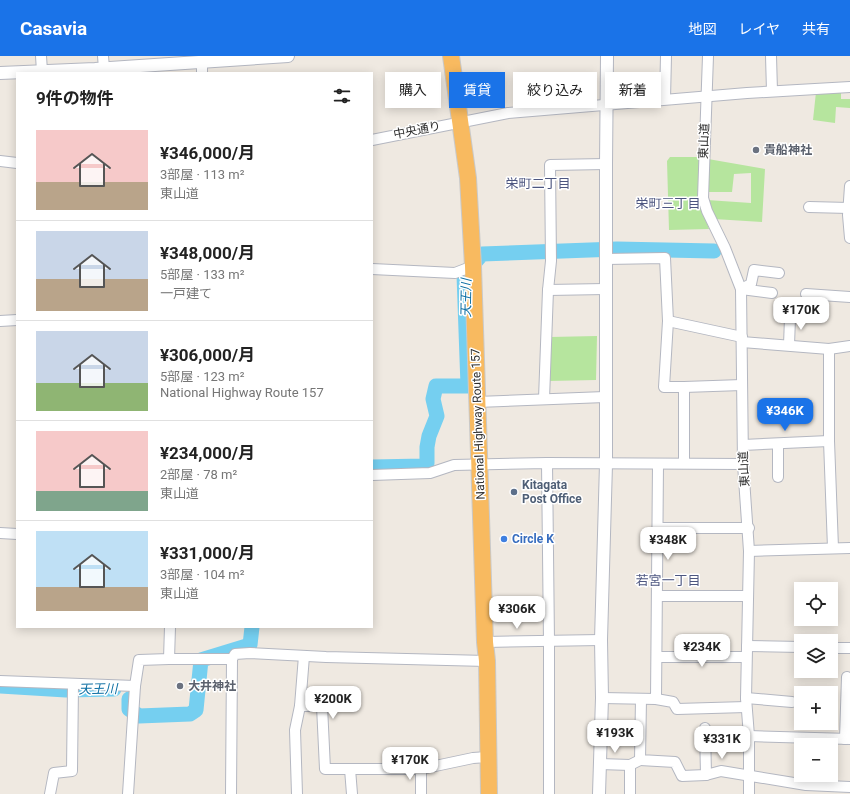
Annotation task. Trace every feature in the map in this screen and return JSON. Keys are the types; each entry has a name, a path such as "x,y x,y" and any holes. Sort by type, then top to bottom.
{"highway":[{"name":"National Highway Route 157","path":"451,56 468,178 473,266 485,642 487,660 487,757 489,794"}],"street":[{"path":"42,56 42,71"},
{"path":"21,72 99,67 173,59 202,67 288,56"},
{"path":"607,56 607,72"},
{"path":"665,99 666,56"},
{"name":"東山道","path":"708,56 703,198 707,211 725,248 742,289 743,464 749,528 746,657 746,703 749,736 749,794"},
{"path":"771,56 772,91"},
{"path":"0,73 16,72"},
{"name":"中央通り","path":"661,99 850,87"},
{"name":"中央通り","path":"373,140 508,113 605,104"},
{"path":"599,794 602,698 601,640 606,464 605,289 607,108"},
{"path":"0,161 16,163"},
{"path":"544,399 548,290 551,261 550,165 606,164"},
{"path":"850,186 850,238"},
{"path":"809,207 849,213"},
{"path":"606,259 665,258 668,322 664,387 742,385"},
{"path":"373,269 455,273 473,266"},
{"path":"742,289 751,284 754,270 779,273"},
{"path":"548,290 605,289"},
{"path":"742,289 772,293"},
{"path":"806,294 850,297"},
{"path":"790,318 790,345"},
{"path":"0,321 16,320"},
{"path":"668,322 742,339 829,349 850,346"},
{"path":"829,349 829,441 833,548"},
{"path":"684,387 684,463"},
{"path":"477,402 605,397"},
{"path":"743,445 829,441"},
{"path":"778,444 778,477"},
{"path":"547,463 549,794"},
{"path":"373,475 430,473 454,465 479,464 743,464"},
{"path":"656,699 658,464"},
{"path":"658,528 749,528"},
{"path":"0,533 16,534"},
{"path":"749,551 850,548"},
{"path":"657,596 748,596"},
{"path":"169,659 170,628"},
{"path":"485,642 601,640"},
{"path":"747,646 794,647"},
{"path":"838,648 850,648"},
{"path":"232,794 232,659 235,654 250,653 304,656 487,660"},
{"path":"297,794 295,730 300,706 304,656"},
{"path":"657,658 746,657"},
{"path":"128,794 135,686 139,660 232,659"},
{"path":"749,736 847,739 847,678"},
{"path":"0,680 73,685 135,686"},
{"path":"50,794 54,773 72,771 73,685"},
{"path":"602,698 656,699 673,702 677,709 746,703 792,702"},
{"path":"640,760 641,699"},
{"path":"300,706 322,706 325,769 421,769 473,758 487,757"},
{"path":"705,728 706,775"},
{"path":"600,764 630,765 640,760 675,762 682,776 706,775 721,771 749,777 806,785 850,787"},
{"path":"630,765 630,794"},
{"path":"421,769 421,794"},
{"path":"350,770 352,794"}],"green space":[{"path":"841,91 841,99 850,99 850,108 836,107 835,123 813,120 816,92"},
{"path":"670,157 697,157 700,159 700,203 709,229 669,230 667,161"},
{"path":"708,159 765,169 762,222 714,219 707,200 751,203 751,173 734,174 732,192 706,192"},
{"path":"597,336 596,380 548,381 550,337"}],"waterway":[{"name":"天王川","path":"373,467 423,466 427,463 429,436 437,416 433,399 436,386 468,386 464,275 482,254 617,249 714,251"},
{"name":"天王川","path":"129,699 129,709 139,716 190,714 196,710 201,660 250,645 252,628"},
{"name":"天王川","path":"0,686 66,690 114,689"}],"place":[{"name":"貴船神社","path":"756,150"},
{"name":"Kitagata Post Office","path":"514,492"},
{"name":"Circle K","path":"504,539"},
{"name":"大井神社","path":"180,686"}],"district":[{"name":"栄町二丁目","path":"538,183"},
{"name":"栄町三丁目","path":"668,203"},
{"name":"若宮一丁目","path":"668,580"}]}
